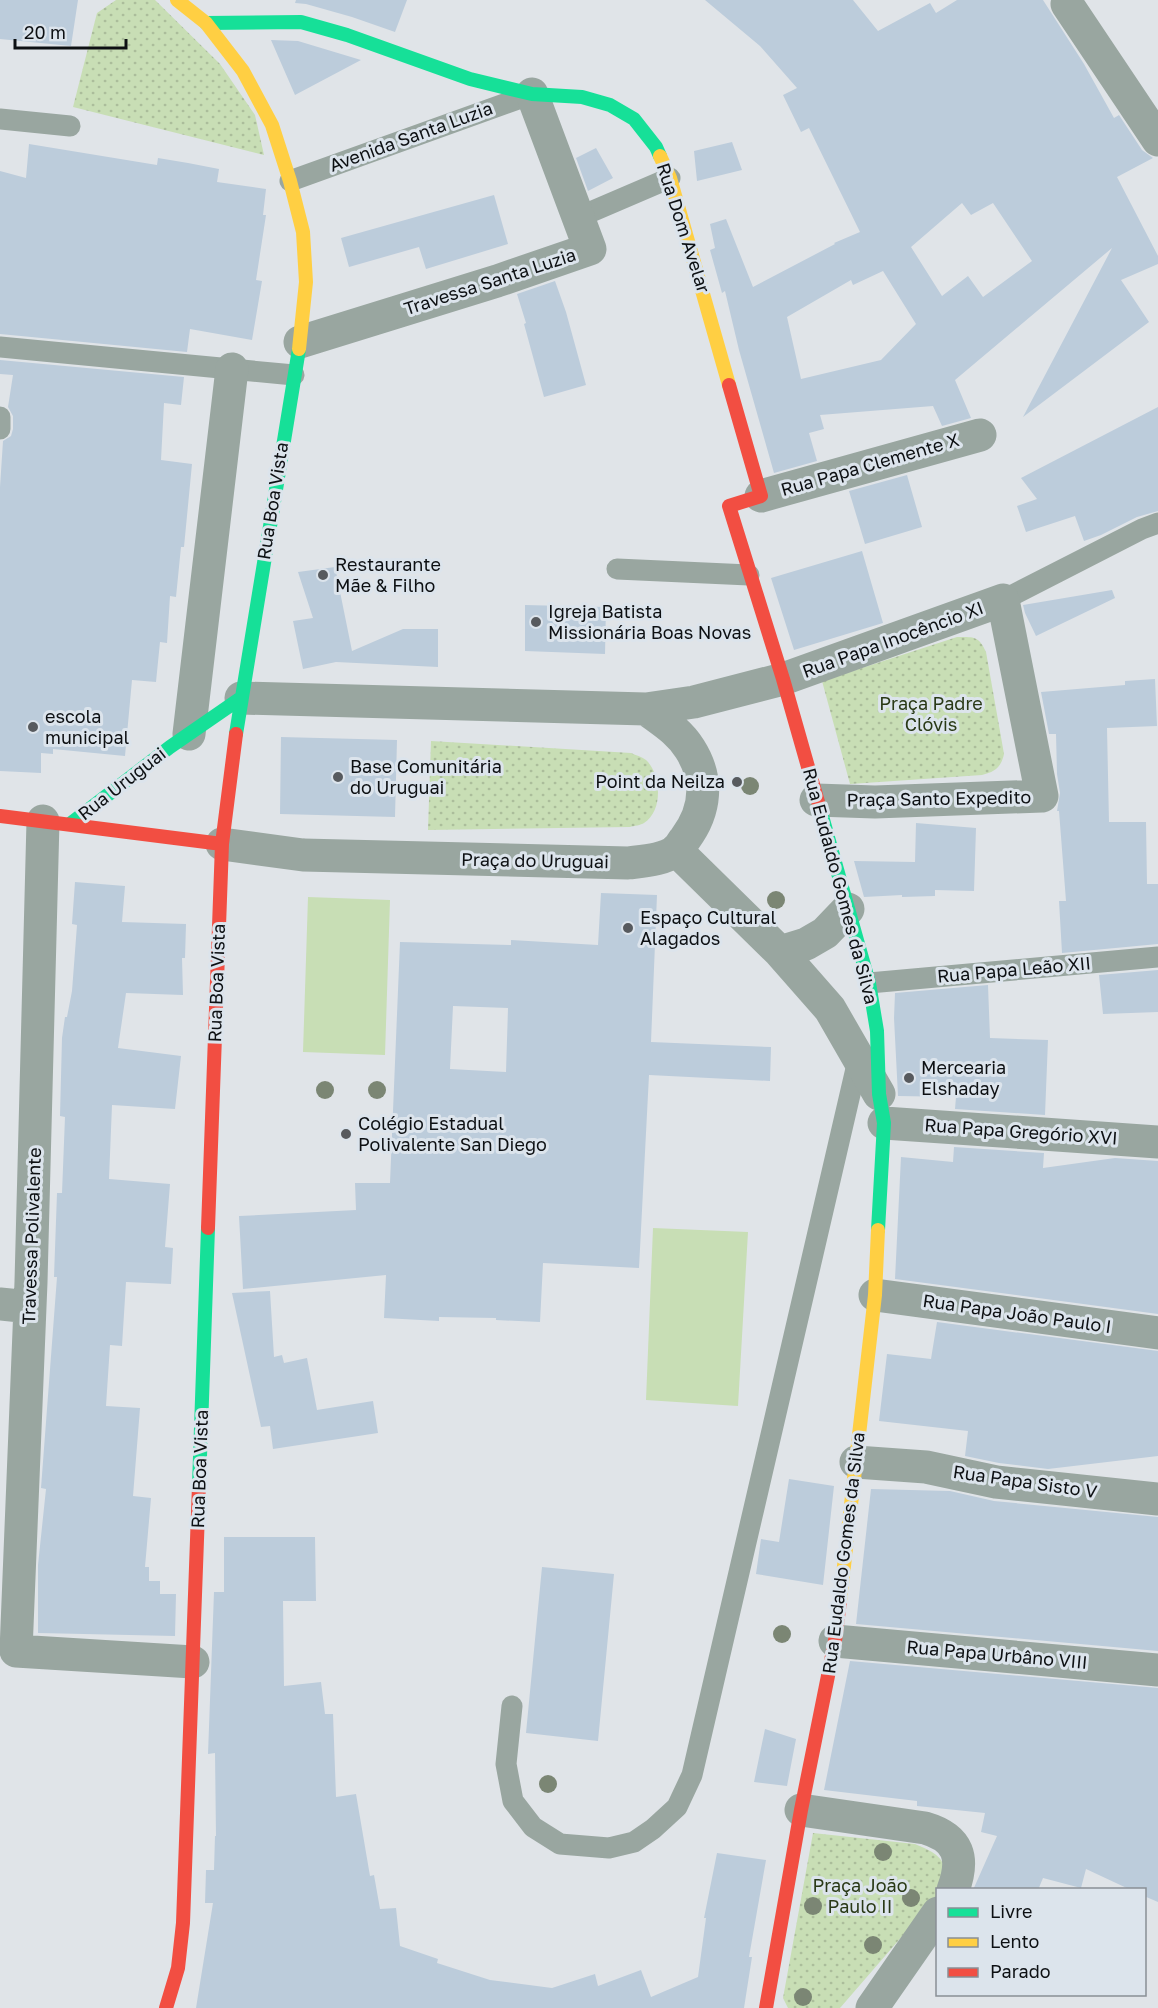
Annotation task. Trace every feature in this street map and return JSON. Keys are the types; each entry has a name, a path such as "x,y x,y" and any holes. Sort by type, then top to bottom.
{"street":[{"name":"Rua Boa Vista","path":"167,2008 178,1968 183,1923 222,844 241,698 300,342 306,282 303,232 272,125 243,71 206,23 177,0"},
{"path":"1067,4 1158,140"},
{"name":"Rua Dom Avelar","path":"206,23 301,22 347,35 470,79 532,94 582,97 610,105 634,119 656,147 670,178 761,496"},
{"name":"Travessa Santa Luzia","path":"300,342 497,281 591,249 532,94"},
{"path":"189,734 232,369"},
{"name":"Rua Papa Clemente X","path":"761,496 980,435"},
{"path":"241,698 646,709 694,702 783,679 729,506 761,496"},
{"name":"Rua Papa Inocêncio XI","path":"783,679 1003,600"},
{"name":"Praça Santo Expedito","path":"816,800 875,802 1042,796 1003,600"},
{"name":"Rua Eudaldo Gomes da Silva","path":"766,2008 801,1810 835,1641 875,1295 882,1109 878,1031 869,983 783,679"},
{"name":"Rua Uruguai","path":"56,822 241,698"},
{"path":"646,709 673,729 690,749 700,771 703,797 695,825 676,850 780,952 830,1009 882,1109"},
{"path":"0,816 56,822"},
{"name":"Rua Uruguai","path":"56,822 222,844"},
{"name":"Travessa Polivalente","path":"56,822 15,1305 11,1500 16,1651 193,1662"},
{"name":"Praça do Uruguai","path":"222,844 303,855 628,863 655,860 676,850"},
{"path":"780,952 806,944 825,933 848,909"},
{"name":"Rua Papa Gregório XVI","path":"882,1109 1158,1142"},
{"name":"Rua Papa João Paulo I","path":"875,1295 1158,1333"},
{"name":"Rua Papa Sisto V","path":"856,1462 926,1467 996,1482 1158,1499"},
{"name":"Rua Papa Urbâno VIII","path":"835,1641 1158,1670"},
{"path":"801,1810 940,1832 959,1854 959,1870 954,1888"},
{"path":"872,2008 936,1916"}],"lane":[{"name":"Avenida Santa Luzia","path":"290,181 532,94"},
{"path":"0,118 70,126"},
{"path":"579,217 670,178"},
{"path":"0,347 294,375"},
{"path":"0,417 0,429"},
{"path":"1003,600 1158,524"},
{"path":"617,568 749,575"},
{"name":"Rua Papa Leão XII","path":"869,983 1158,957"},
{"path":"512,1706 506,1764 513,1801 533,1827 560,1844 609,1848 634,1842 653,1829 677,1807 692,1774 858,1060"}],"green space":[{"path":"116,0 155,0 220,64 255,115 264,155 73,107 97,13"},
{"name":"Praça Padre Clóvis","path":"957,637 975,638 986,652 1004,754 999,766 982,775 850,784 822,681"},
{"path":"431,741 631,753 644,759 652,768 656,776 657,802 650,818 643,824 630,827 428,830"},
{"path":"308,897 390,900 385,1055 303,1052"},
{"path":"653,1228 748,1232 738,1406 646,1400"},
{"name":"Praça João Paulo II","path":"813,1833 915,1844 939,1857 944,1866 939,1888 936,1888 936,1897 840,2008 788,2008 783,1998"}],"building":[{"path":"0,0 78,0 71,46 0,39"},
{"path":"296,0 407,0 395,32 352,17 295,3"},
{"path":"705,0 853,0 878,31 930,3 936,13 957,0 1043,0 1084,64 1114,118 1119,115 1142,150 1153,158 1117,177 1158,256 1158,264 1121,280 1149,322 1023,417 1112,248 955,380 971,418 942,426 933,406 820,415 824,429 809,433 817,461 774,473 739,350 725,291 722,293 710,250 715,248 710,224 726,219 753,287 834,243 860,232 809,128 801,132 783,95 797,88 760,46","holes":["962,203 971,215 993,203 1032,261 983,297 968,276 942,296 911,247","883,271 916,324 881,360 801,379 787,317 851,280 853,285"]},
{"path":"271,40 298,41 361,60 295,95"},
{"path":"732,142 742,170 697,181 694,151"},
{"path":"29,144 157,165 158,158 188,163 219,169 217,182 266,189 263,215 266,215 256,280 262,281 252,340 190,329 187,352 0,334 0,171 26,178"},
{"path":"596,148 613,178 588,191 576,158"},
{"path":"494,195 508,244 426,269 419,247 349,267 341,238"},
{"path":"555,281 586,385 544,397 517,294"},
{"path":"0,360 184,377 181,405 164,403 161,460 192,464 184,547 181,547 176,597 170,596 167,643 160,642 156,682 132,680 125,756 53,749 53,754 41,753 41,773 0,771 0,487 3,441 11,436 13,429 13,416 8,407 13,375 0,374"},
{"path":"1158,407 1158,511 1137,517 1084,541 1075,516 1026,532 1017,506 1037,499 1021,478"},
{"path":"907,475 922,527 865,544 849,491"},
{"path":"862,551 883,623 794,650 771,578"},
{"path":"335,567 352,651 403,629 438,629 438,667 336,662 303,669 293,621 313,618 298,572"},
{"path":"1112,590 1115,598 1036,636 1023,605"},
{"path":"525,605 606,607 605,654 525,651"},
{"path":"1155,679 1157,726 1107,728 1109,822 1146,822 1147,884 1158,884 1158,944 1062,953 1059,901 1066,901 1059,811 1057,811 1060,793 1056,734 1049,734 1041,692 1125,685 1125,681"},
{"name":"Base Comunitária do Uruguai","path":"281,737 397,740 395,817 280,814"},
{"path":"916,823 976,828 974,891 935,890 935,896 864,897 854,861 915,862"},
{"path":"75,882 125,886 122,922 186,924 185,958 182,958 183,995 126,993 118,1048 181,1056 175,1109 112,1105 109,1179 170,1184 165,1247 173,1248 171,1284 126,1282 122,1346 110,1345 106,1406 140,1408 133,1496 151,1498 145,1567 149,1567 149,1581 160,1581 160,1594 176,1594 175,1636 38,1633 38,1565 46,1489 41,1488 57,1277 54,1277 57,1193 62,1193 65,1117 60,1116 62,1038 72,991 77,925 72,924"},
{"path":"601,893 657,895 651,1042 771,1047 770,1081 649,1075 639,1268 543,1263 540,1322 496,1320 496,1318 439,1317 439,1321 384,1318 386,1275 243,1289 239,1216 356,1210 355,1183 390,1183 400,942 511,945 511,940 598,945","holes":["453,1006 508,1008 506,1072 450,1069"]},
{"path":"1158,970 1158,1012 1103,1014 1099,975"},
{"path":"988,985 990,1038 1048,1040 1045,1115 955,1109 956,1097 898,1096 895,993"},
{"path":"954,1147 1044,1153 1043,1168 1115,1158 1158,1161 1158,1314 895,1279 901,1157 953,1162"},
{"path":"270,1291 274,1357 282,1355 284,1363 307,1358 317,1410 373,1401 378,1433 273,1449 270,1426 261,1427 232,1293"},
{"path":"937,1322 1158,1351 1158,1456 1048,1469 999,1463 965,1456 968,1431 879,1421 887,1354 931,1359"},
{"path":"789,1479 834,1486 823,1585 756,1574 761,1539 779,1542"},
{"path":"871,1489 950,1491 994,1501 1158,1517 1158,1651 856,1624"},
{"path":"224,1537 315,1537 316,1601 283,1601 284,1686 321,1682 325,1714 333,1714 336,1797 356,1794 370,1876 374,1875 380,1909 396,1908 400,1946 438,1959 437,1963 490,1980 552,1988 595,1974 598,1986 641,1970 651,1997 698,1977 706,1918 704,1918 717,1853 766,1860 749,1957 752,1957 744,2008 196,2008 213,1903 205,1903 206,1870 214,1870 216,1836 215,1753 208,1754 214,1592 224,1592"},
{"path":"542,1567 614,1574 598,1741 526,1733"},
{"path":"850,1661 1158,1688 1158,1902 1146,1897 1146,1888 1127,1888 1086,1869 1081,1888 1043,1878 1039,1888 974,1888 997,1836 981,1832 985,1813 917,1806 917,1801 824,1790"},
{"path":"765,1729 796,1739 787,1786 754,1782"}],"traffic: fast":[{"path":"206,23 301,22 347,35 470,79 532,94 582,97 610,105 634,119 656,147 660,156"},
{"path":"236,734 299,349"},
{"path":"70,824 170,747 241,698"},
{"path":"818,802 869,983 877,1031 879,1094 884,1123 878,1230"},
{"path":"199,1485 208,1228"}],"traffic: slow":[{"path":"177,0 206,23 243,71 272,125 303,232 306,282 299,349"},
{"path":"660,156 670,178 729,385"},
{"path":"840,1601 875,1295 878,1230"}],"traffic: jam":[{"path":"729,385 761,496 729,506 783,679 818,802"},
{"path":"208,1228 222,844 236,734"},
{"path":"0,816 222,844"},
{"path":"166,2008 178,1968 183,1923 199,1485"},
{"path":"766,2008 801,1810 835,1641 840,1601"}],"place":[{"name":"Restaurante Mãe & Filho","path":"323,575"},
{"name":"Igreja Batista Missionária Boas Novas","path":"536,622"},
{"name":"escola municipal","path":"33,727"},
{"name":"Base Comunitária do Uruguai","path":"338,777"},
{"name":"Point da Neilza","path":"737,782"},
{"name":"Espaço Cultural Alagados","path":"628,928"},
{"name":"Mercearia Elshaday","path":"909,1078"},
{"name":"Colégio Estadual Polivalente San Diego","path":"346,1134"}]}
